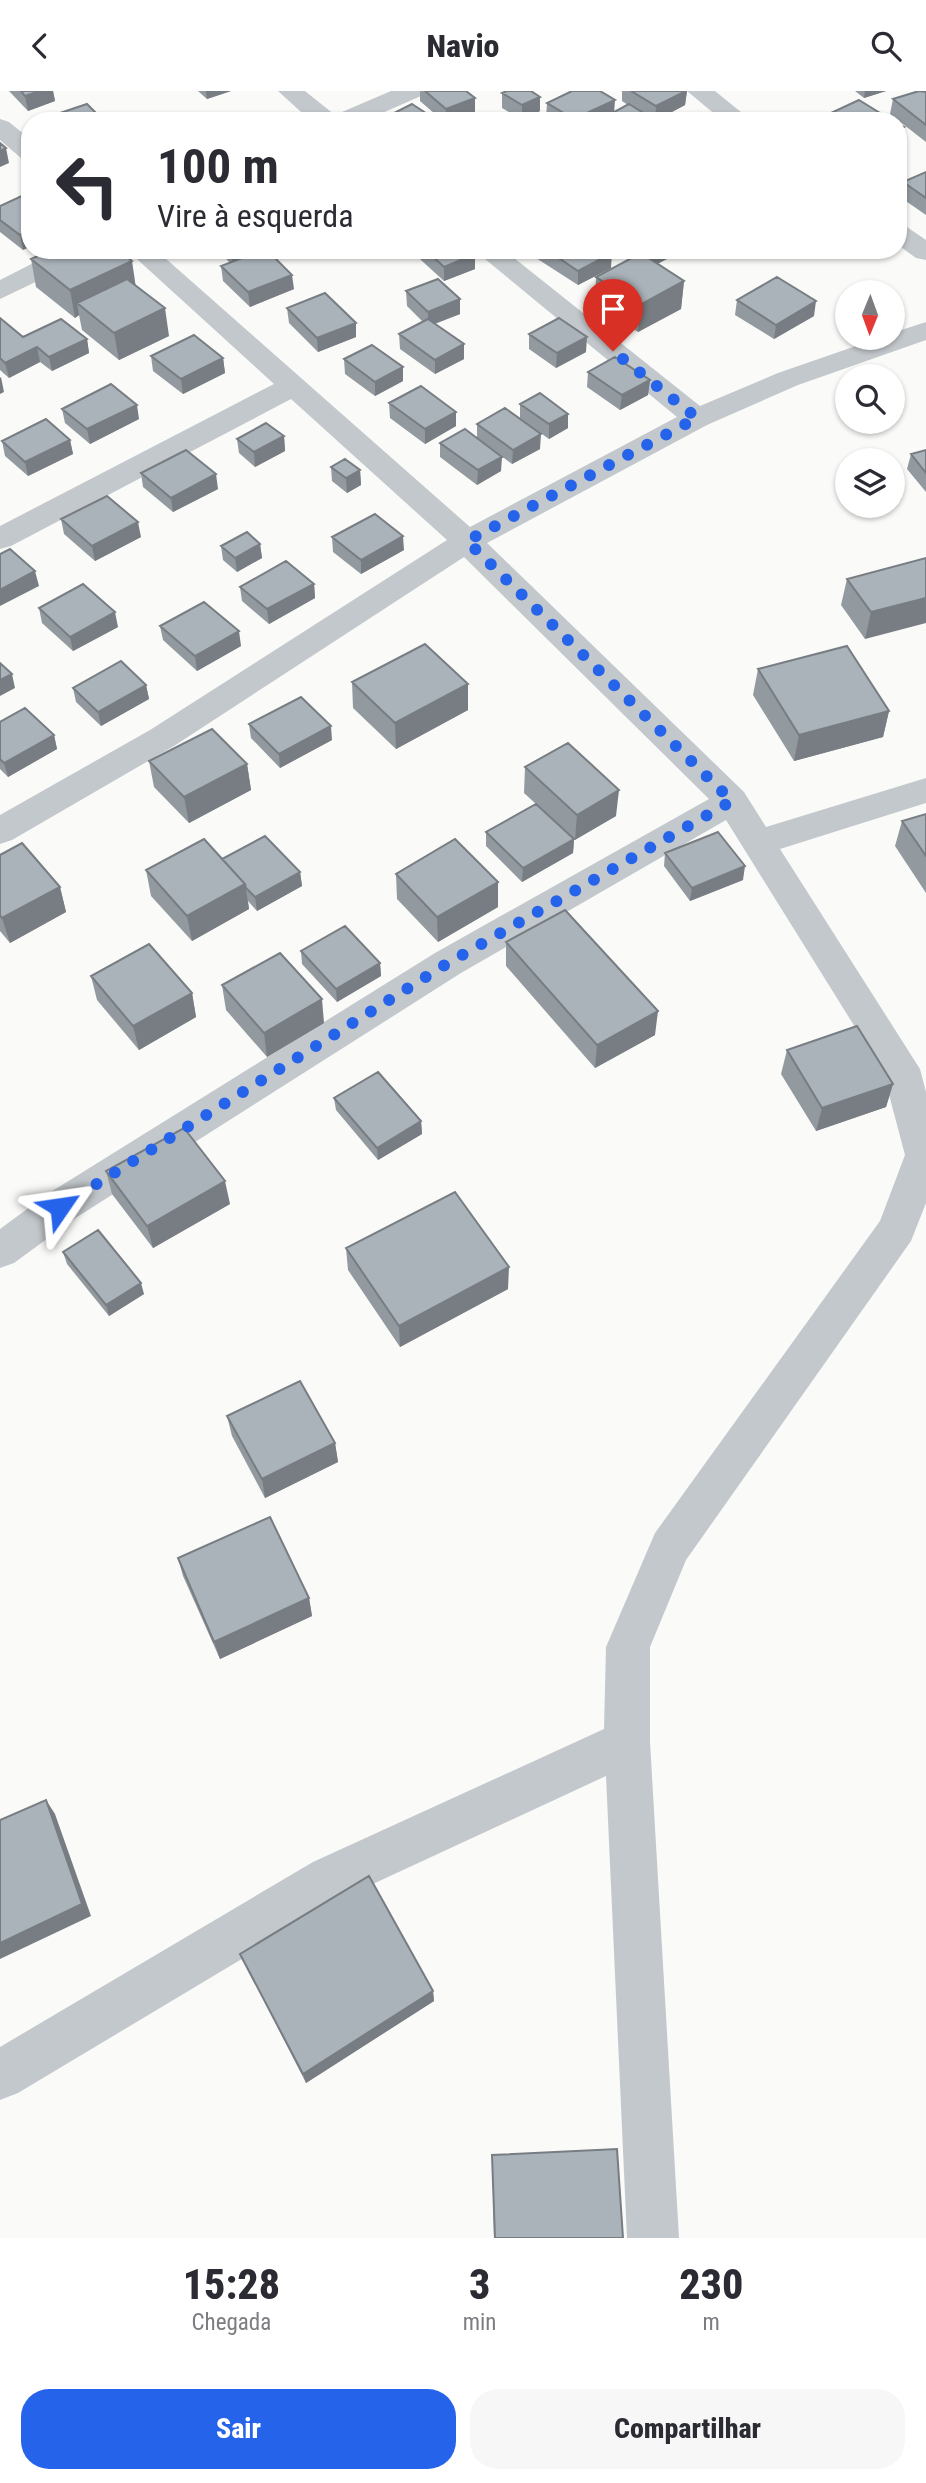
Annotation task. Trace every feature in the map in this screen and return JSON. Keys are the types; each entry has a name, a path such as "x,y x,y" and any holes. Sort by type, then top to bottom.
{"street":[{"path":"290,91 316,112"},
{"path":"363,112 412,91"},
{"path":"699,91 728,112"},
{"path":"0,127 21,145"},
{"path":"907,239 926,253"},
{"path":"0,291 62,259"},
{"path":"150,259 467,541 732,801 901,1069 924,1155 897,1229 670,1548 628,1647 627,1742 653,2238"},
{"path":"498,259 697,418"},
{"path":"0,831 162,738 467,541 697,418 788,379 926,331"},
{"path":"0,539 293,386"},
{"path":"757,843 926,790"},
{"path":"0,1251 60,1207 448,963 732,801"},
{"path":"0,2075 330,1879 627,1742"}],"building":[{"path":"21,91 40,91 25,96"},
{"path":"425,91 466,91 475,98 446,109"},
{"path":"531,91 540,97 522,105 502,93"},
{"path":"572,91 600,91 615,100 589,112 562,112 547,103"},
{"path":"631,91 686,91 656,106"},
{"path":"919,91 926,92 926,125 893,99"},
{"path":"859,100 878,112 833,112"},
{"path":"87,104 95,112 63,112"},
{"path":"412,104 424,112 396,112"},
{"path":"629,104 642,112 614,112"},
{"path":"926,172 926,198 907,185 907,180"},
{"path":"21,196 21,235 0,220 0,206"},
{"path":"31,259 132,261 70,290"},
{"path":"239,259 276,259 292,275 248,292 221,266"},
{"path":"436,259 463,259 444,267"},
{"path":"560,259 601,259 578,271"},
{"path":"630,259 650,259 684,281 640,305 596,277"},
{"path":"777,277 816,301 776,325 737,300"},
{"path":"127,279 165,308 114,333 77,303"},
{"path":"438,279 460,299 428,312 406,291"},
{"path":"325,293 356,323 317,338 287,308"},
{"path":"0,318 23,337 61,319 87,339 49,357 37,347 5,363 0,358"},
{"path":"559,318 587,337 557,353 529,334"},
{"path":"428,319 464,344 435,360 399,334"},
{"path":"194,335 223,358 181,379 151,356"},
{"path":"372,345 403,367 375,382 344,359"},
{"path":"615,357 650,380 622,395 588,372"},
{"path":"111,384 137,405 87,429 62,409"},
{"path":"421,386 456,412 425,429 389,403"},
{"path":"540,393 568,414 549,424 520,404"},
{"path":"505,408 541,434 513,450 477,424"},
{"path":"46,419 70,440 25,462 2,441"},
{"path":"266,423 284,436 254,452 237,439"},
{"path":"465,429 502,457 478,470 440,443"},
{"path":"186,450 216,474 171,498 141,473"},
{"path":"926,450 926,473 911,454"},
{"path":"345,459 360,470 346,478 331,467"},
{"path":"107,496 138,522 92,546 61,519"},
{"path":"375,514 403,536 361,560 332,537"},
{"path":"247,532 260,544 235,558 221,546"},
{"path":"10,549 35,571 0,590 0,554"},
{"path":"926,558 926,598 871,612 847,579"},
{"path":"286,561 314,584 267,609 240,587"},
{"path":"83,584 115,612 70,637 39,608"},
{"path":"204,602 239,631 195,656 160,626"},
{"path":"425,644 468,684 395,723 352,682"},
{"path":"847,646 889,711 799,735 758,669"},
{"path":"121,661 146,685 98,712 73,688"},
{"path":"0,663 12,674 0,680"},
{"path":"301,697 331,726 279,754 249,724"},
{"path":"25,708 54,735 4,763 0,759 0,722"},
{"path":"212,729 247,764 184,797 149,761"},
{"path":"568,743 619,790 577,815 525,767"},
{"path":"536,804 574,839 523,868 486,832"},
{"path":"926,814 926,856 902,821"},
{"path":"718,832 745,866 692,888 665,853"},
{"path":"265,836 300,872 255,897 222,859"},
{"path":"204,839 245,884 187,916 146,870"},
{"path":"455,839 498,882 437,917 396,874"},
{"path":"22,843 60,887 2,918 0,855"},
{"path":"565,910 658,1011 597,1045 506,942"},
{"path":"345,926 380,963 336,989 301,951"},
{"path":"149,944 192,993 133,1026 91,976"},
{"path":"280,953 322,999 264,1033 222,985"},
{"path":"857,1026 893,1084 822,1108 787,1050"},
{"path":"378,1072 421,1121 377,1148 334,1098"},
{"path":"184,1128 225,1181 147,1226 106,1171"},
{"path":"455,1192 509,1267 399,1326 346,1248"},
{"path":"98,1230 141,1283 106,1305 63,1252"},
{"path":"300,1381 335,1443 262,1479 227,1416"},
{"path":"270,1517 309,1598 214,1642 178,1558"},
{"path":"46,1800 82,1904 0,1943 0,1820"},
{"path":"369,1876 433,1991 303,2074 240,1954"},
{"path":"617,2149 623,2238 495,2238 492,2155"}],"route":[{"path":"60,1207 448,963 732,801 467,541 697,418 613,351"}]}
